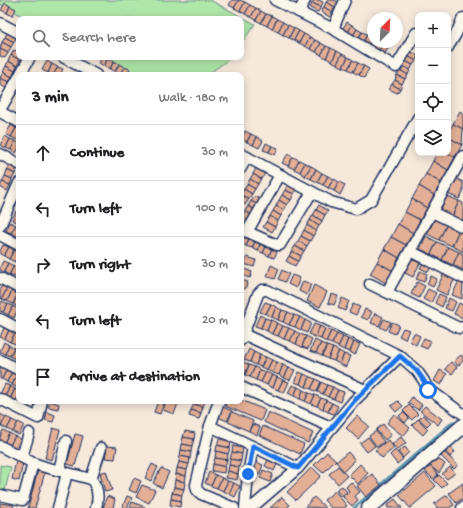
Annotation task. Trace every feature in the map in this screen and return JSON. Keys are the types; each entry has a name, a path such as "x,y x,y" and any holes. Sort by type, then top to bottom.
{"main road":[{"path":"369,508 463,426"}],"street":[{"path":"274,0 333,29 396,68 415,35"},
{"path":"299,12 305,0"},
{"path":"333,29 345,0"},
{"path":"451,42 463,18"},
{"path":"0,23 16,31"},
{"path":"22,72 28,60"},
{"path":"68,60 90,72"},
{"path":"16,83 0,111 16,120"},
{"path":"244,155 331,202 356,209 371,200 417,120"},
{"path":"0,154 16,162"},
{"path":"387,292 432,212 459,173 463,156"},
{"path":"280,175 244,230 280,245 312,192"},
{"path":"0,226 15,203"},
{"path":"432,212 463,227"},
{"path":"0,235 16,243"},
{"path":"410,251 463,278"},
{"path":"0,278 16,286"},
{"path":"370,284 459,328 463,327"},
{"path":"244,332 258,294 262,290 267,290 400,356 417,371 424,381 426,388 463,414"},
{"path":"0,319 16,327"},
{"path":"244,338 365,390"},
{"path":"249,508 256,504 298,468 365,390 400,356"},
{"path":"0,360 16,368"},
{"path":"244,388 332,427"},
{"path":"0,399 38,418 41,404"},
{"path":"218,404 210,426 196,486 197,490 201,494 234,508"},
{"path":"210,426 298,468"},
{"path":"22,457 29,433"},
{"path":"58,508 66,441"},
{"path":"0,446 34,463 63,472 91,478 95,483 98,496 96,508"},
{"path":"245,508 248,474 253,446"},
{"path":"91,478 101,448"},
{"path":"0,495 23,500 34,463"}],"green space":[{"path":"0,0 210,0 240,16 22,16 0,4"},
{"path":"244,18 255,24 244,40"},
{"path":"104,60 228,60 211,72 126,72"},
{"path":"0,465 11,467 5,490 0,489"}],"building":[{"path":"232,0 239,0 234,8 229,5"},
{"path":"239,0 245,2 240,11 234,8"},
{"path":"314,0 323,2 321,7 312,3"},
{"path":"328,0 338,2 335,7 326,2"},
{"path":"245,2 250,5 245,14 240,11"},
{"path":"326,2 335,7 332,12 324,7"},
{"path":"5,3 10,6 7,13 1,10"},
{"path":"312,3 321,7 318,12 310,8"},
{"path":"250,5 256,8 251,17 245,14"},
{"path":"10,6 16,9 12,16 7,13"},
{"path":"324,7 332,12 330,17 321,12"},
{"path":"256,8 261,11 256,20 251,17"},
{"path":"261,11 266,14 261,23 256,20"},
{"path":"266,14 272,16 267,26 261,23"},
{"path":"272,16 277,19 272,29 267,26"},
{"path":"277,19 283,22 278,32 272,29"},
{"path":"283,22 288,25 283,35 278,32"},
{"path":"347,22 352,25 347,34 341,31"},
{"path":"288,25 294,28 289,38 283,35"},
{"path":"352,25 357,29 352,37 347,34"},
{"path":"294,28 299,31 294,40 289,38"},
{"path":"357,29 362,32 357,40 352,37"},
{"path":"8,31 16,35 14,42 5,37"},
{"path":"299,31 304,34 299,43 294,40"},
{"path":"362,32 367,34 363,43 357,40"},
{"path":"304,34 310,37 305,46 299,43"},
{"path":"367,34 367,45 363,43"},
{"path":"5,37 14,42 11,47 2,42"},
{"path":"310,37 315,40 310,49 305,46"},
{"path":"315,40 321,43 316,52 310,49"},
{"path":"2,42 11,47 8,53 0,49"},
{"path":"321,43 326,46 321,55 316,52"},
{"path":"326,46 331,48 326,58 321,55"},
{"path":"331,48 337,51 332,61 326,58"},
{"path":"374,48 380,48 378,52"},
{"path":"380,48 388,48 384,55 378,52"},
{"path":"0,49 8,53 5,58 0,56"},
{"path":"14,50 16,51 16,58 11,55"},
{"path":"337,51 342,54 337,64 332,61"},
{"path":"411,51 415,54 415,60 408,56"},
{"path":"342,54 348,57 343,67 337,64"},
{"path":"11,55 16,58 16,60 20,60 17,66 8,61"},
{"path":"408,56 415,60 415,62 413,65 405,61"},
{"path":"348,57 353,60 348,69 343,67"},
{"path":"100,60 107,60 104,66 99,63"},
{"path":"107,60 114,61 110,69 104,66"},
{"path":"353,60 358,63 353,72 348,69"},
{"path":"8,61 17,66 15,71 6,66"},
{"path":"47,61 52,64 48,72 42,70"},
{"path":"114,61 119,64 115,72 110,69"},
{"path":"405,61 413,65 410,70 403,66"},
{"path":"358,63 364,66 359,75 353,72"},
{"path":"52,64 58,67 55,72 48,72"},
{"path":"119,64 124,67 121,72 115,72"},
{"path":"6,66 15,71 12,77 3,72"},
{"path":"364,66 369,69 364,78 359,75"},
{"path":"403,66 410,70 408,75 400,70"},
{"path":"58,67 63,69 62,72 55,72"},
{"path":"124,67 130,69 128,72 121,72"},
{"path":"400,70 408,75 405,79 397,75"},
{"path":"3,72 12,77 9,82 0,78"},
{"path":"397,75 405,79 402,84 395,80"},
{"path":"0,78 9,82 6,88 0,85"},
{"path":"395,80 402,84 400,89 392,84"},
{"path":"392,84 400,89 397,93 389,89"},
{"path":"460,111 463,113 463,129 453,124"},
{"path":"453,124 463,129 462,145 451,139 451,128"},
{"path":"11,125 16,128 11,137 6,134"},
{"path":"16,128 16,140 11,137"},
{"path":"245,131 251,134 247,142 244,140"},
{"path":"251,134 257,137 253,145 247,142"},
{"path":"5,136 10,139 6,148 0,145"},
{"path":"257,137 263,141 259,148 253,145"},
{"path":"10,139 15,141 11,150 6,148"},
{"path":"451,139 462,145 455,157 451,155"},
{"path":"15,141 16,142 16,153 11,150"},
{"path":"266,143 272,146 269,152 263,150"},
{"path":"272,146 278,148 275,155 269,152"},
{"path":"288,154 293,157 288,166 282,163"},
{"path":"451,155 455,157 448,170 433,161 436,156"},
{"path":"293,157 299,160 294,169 288,166"},
{"path":"299,160 305,163 300,172 294,169"},
{"path":"433,161 448,170 441,183 426,174"},
{"path":"305,163 311,166 305,176 300,172"},
{"path":"10,165 16,168 15,174 7,170"},
{"path":"311,166 316,169 311,179 305,176"},
{"path":"256,168 265,174 261,179 253,174"},
{"path":"316,169 322,173 317,182 311,179"},
{"path":"7,170 15,174 12,179 5,176"},
{"path":"322,173 328,176 323,185 317,182"},
{"path":"253,174 261,179 258,184 250,179"},
{"path":"426,174 441,183 434,195 419,186"},
{"path":"5,176 12,179 10,185 2,182"},
{"path":"328,176 334,179 328,188 323,185"},
{"path":"455,178 463,182 463,192 459,199 448,194"},
{"path":"250,179 258,184 255,189 247,184"},
{"path":"334,179 339,182 334,191 328,188"},
{"path":"2,182 10,185 7,191 0,187"},
{"path":"339,182 345,185 340,195 334,191"},
{"path":"247,184 255,189 252,194 244,189"},
{"path":"288,184 297,189 294,194 285,190"},
{"path":"419,186 434,195 427,208 412,199"},
{"path":"244,189 252,194 249,199 244,196"},
{"path":"285,190 294,194 291,200 282,195"},
{"path":"282,195 291,200 287,205 279,200"},
{"path":"244,196 249,199 245,205 244,204"},
{"path":"255,196 263,201 260,206 251,201"},
{"path":"447,196 459,201 451,219 439,213"},
{"path":"412,199 427,208 420,220 405,212"},
{"path":"279,200 287,205 284,210 276,206"},
{"path":"251,201 260,206 257,211 248,206"},
{"path":"459,201 463,203 463,224 451,219"},
{"path":"319,205 328,211 325,215 316,210"},
{"path":"248,206 257,211 253,216 245,211"},
{"path":"276,206 284,210 281,216 273,211"},
{"path":"316,210 325,215 322,221 313,215"},
{"path":"16,211 16,222 12,220"},
{"path":"245,211 253,216 250,222 244,218"},
{"path":"273,211 281,216 278,221 270,216"},
{"path":"405,212 420,220 413,233 398,224"},
{"path":"313,215 322,221 319,226 310,220"},
{"path":"270,216 278,221 275,227 266,222"},
{"path":"435,219 447,224 439,240 427,234"},
{"path":"310,220 319,226 316,231 307,225"},
{"path":"10,222 16,225 11,233 6,231"},
{"path":"266,222 275,227 272,232 263,227"},
{"path":"398,224 413,233 406,245 391,237"},
{"path":"447,224 459,230 452,246 439,240"},
{"path":"16,225 16,236 11,233"},
{"path":"307,225 316,231 313,236 304,230"},
{"path":"304,230 313,236 310,241 301,236"},
{"path":"459,230 463,232 463,252 452,246"},
{"path":"301,236 310,241 307,246 298,241"},
{"path":"426,236 437,242 431,254 420,249"},
{"path":"244,237 249,239 246,246 244,245"},
{"path":"391,237 406,245 399,258 384,249"},
{"path":"249,239 255,242 252,248 246,246"},
{"path":"298,241 307,246 304,251 295,246"},
{"path":"255,242 260,244 258,251 252,248"},
{"path":"437,242 448,247 442,260 431,254"},
{"path":"260,244 266,247 263,253 258,251"},
{"path":"3,245 9,247 4,256 0,254"},
{"path":"295,246 304,251 301,256 292,251"},
{"path":"9,247 14,250 9,259 4,256"},
{"path":"266,247 272,249 269,256 263,253"},
{"path":"448,247 459,252 453,265 442,260"},
{"path":"272,249 277,252 274,258 269,256"},
{"path":"384,249 399,258 393,271 377,262"},
{"path":"14,250 16,251 15,262 9,259"},
{"path":"292,251 301,256 298,261 289,256"},
{"path":"459,252 463,254 463,270 453,265"},
{"path":"289,256 298,261 295,266 286,261"},
{"path":"247,257 256,260 254,267 244,264"},
{"path":"411,259 420,263 413,277 405,273"},
{"path":"3,261 8,263 4,272 0,270"},
{"path":"377,262 393,271 386,283 370,274"},
{"path":"8,263 14,266 9,275 4,272"},
{"path":"423,263 431,267 428,272 420,268"},
{"path":"271,265 279,269 275,279 267,276"},
{"path":"14,266 16,267 15,277 9,275"},
{"path":"244,269 252,272 250,278 244,276"},
{"path":"282,270 289,274 285,282 278,279"},
{"path":"420,271 427,274 424,282 416,279"},
{"path":"444,273 455,278 447,295 436,290"},
{"path":"292,275 300,278 296,288 288,284"},
{"path":"431,276 437,279 433,287 427,284"},
{"path":"244,281 248,282 244,288"},
{"path":"303,281 311,284 307,295 299,291"},
{"path":"459,281 463,283 462,299 452,295"},
{"path":"417,282 425,286 419,298 411,294"},
{"path":"314,285 327,292 320,307 307,301"},
{"path":"2,286 7,288 2,299 0,298 0,289"},
{"path":"7,288 12,291 7,301 2,299"},
{"path":"428,289 436,293 431,303 423,299"},
{"path":"12,291 16,293 16,298 13,304 7,301"},
{"path":"331,294 338,296 334,305 328,303"},
{"path":"439,294 446,297 442,307 435,303"},
{"path":"16,298 16,306 13,304"},
{"path":"342,298 349,301 345,311 338,308"},
{"path":"449,298 456,302 452,311 445,308"},
{"path":"2,301 8,304 3,312 0,311"},
{"path":"265,302 271,304 266,314 260,312"},
{"path":"459,303 463,305 463,318 454,314"},
{"path":"8,304 13,306 8,315 3,312"},
{"path":"271,304 276,307 272,317 266,314"},
{"path":"353,304 360,307 356,315 349,312"},
{"path":"13,306 16,308 14,318 8,315"},
{"path":"276,307 282,310 278,320 272,317"},
{"path":"365,309 372,312 368,320 361,317"},
{"path":"282,310 288,312 283,322 278,320"},
{"path":"288,312 294,315 289,325 283,322"},
{"path":"375,313 383,317 379,326 371,323"},
{"path":"260,315 265,318 261,328 255,326"},
{"path":"294,315 300,317 295,327 289,325"},
{"path":"300,317 305,320 301,330 295,327"},
{"path":"265,318 271,320 267,331 261,328"},
{"path":"384,319 391,322 386,330 380,327"},
{"path":"271,320 277,323 272,334 267,331"},
{"path":"305,320 311,323 307,333 301,330"},
{"path":"392,322 399,325 395,334 388,331"},
{"path":"277,323 283,326 278,336 272,334"},
{"path":"314,324 320,326 315,337 309,334"},
{"path":"283,326 289,328 284,339 278,336"},
{"path":"320,326 325,329 321,339 315,337"},
{"path":"4,328 9,330 5,339 0,337"},
{"path":"289,328 295,331 290,341 284,339"},
{"path":"403,328 409,330 405,339 399,336"},
{"path":"325,329 331,331 326,342 321,339"},
{"path":"9,330 15,333 10,342 5,339"},
{"path":"295,331 300,334 296,344 290,341"},
{"path":"331,331 337,334 332,344 326,342"},
{"path":"15,333 16,334 16,344 10,342"},
{"path":"414,333 420,336 416,345 410,341"},
{"path":"300,334 306,336 302,347 296,344"},
{"path":"337,334 343,337 338,347 332,344"},
{"path":"306,336 312,339 308,349 302,347"},
{"path":"343,337 348,339 344,350 338,347"},
{"path":"424,338 431,341 427,349 420,346"},
{"path":"348,339 354,342 350,352 344,350"},
{"path":"315,340 321,343 316,353 310,351"},
{"path":"4,342 9,345 5,354 0,351"},
{"path":"354,342 360,344 355,355 350,352"},
{"path":"321,343 327,346 322,356 316,353"},
{"path":"9,345 14,348 10,356 5,354"},
{"path":"327,346 333,348 328,359 322,356"},
{"path":"14,348 16,349 15,359 10,356"},
{"path":"333,348 339,351 334,361 328,359"},
{"path":"249,349 254,352 250,362 244,360"},
{"path":"339,351 344,354 340,364 334,361"},
{"path":"254,352 260,355 256,365 250,362"},
{"path":"344,354 350,356 346,367 340,364"},
{"path":"260,355 266,357 261,367 256,365"},
{"path":"461,355 463,357 463,361 458,366 454,361"},
{"path":"266,357 272,360 267,370 261,367"},
{"path":"272,360 277,362 273,373 267,370"},
{"path":"244,362 249,365 244,374"},
{"path":"277,362 283,365 279,375 273,373"},
{"path":"451,362 457,367 452,374 445,369"},
{"path":"249,365 255,367 250,377 245,375"},
{"path":"283,365 289,368 284,378 279,375"},
{"path":"1,366 7,369 2,379 0,379 0,369"},
{"path":"255,367 260,370 256,380 250,377"},
{"path":"289,368 295,370 290,380 284,378"},
{"path":"7,369 12,372 7,382 2,379"},
{"path":"260,370 266,372 261,382 256,380"},
{"path":"440,370 447,374 441,385 434,381"},
{"path":"12,372 16,374 12,385 7,382"},
{"path":"266,372 272,375 267,385 261,382"},
{"path":"299,372 304,374 300,384 294,382"},
{"path":"304,374 310,377 306,387 300,384"},
{"path":"272,375 277,377 273,388 267,385"},
{"path":"16,377 16,387 12,385"},
{"path":"277,377 283,380 278,390 273,388"},
{"path":"310,377 316,379 311,389 306,387"},
{"path":"316,379 321,382 317,392 311,389"},
{"path":"283,380 289,382 284,393 278,390"},
{"path":"321,382 327,385 323,394 317,392"},
{"path":"5,384 10,386 5,397 0,394"},
{"path":"292,385 298,387 294,396 288,393"},
{"path":"327,385 333,387 328,397 323,394"},
{"path":"10,386 15,389 10,399 5,397"},
{"path":"298,387 303,390 300,399 294,396"},
{"path":"333,387 338,390 334,399 328,397"},
{"path":"15,389 16,390 15,402 10,399"},
{"path":"303,390 309,393 305,401 300,399"},
{"path":"338,390 344,392 340,402 334,399"},
{"path":"309,393 315,395 311,404 305,401"},
{"path":"315,395 321,398 317,406 311,404"},
{"path":"412,397 422,405 418,410 408,403"},
{"path":"321,398 326,400 323,409 317,406"},
{"path":"326,400 332,403 328,412 323,409"},
{"path":"244,401 265,410 261,421 225,406 226,404 244,404"},
{"path":"398,401 403,406 396,412 391,406"},
{"path":"332,403 338,406 334,414 328,412"},
{"path":"49,404 59,404 58,409 48,407"},
{"path":"157,404 164,404 160,414 154,412"},
{"path":"165,404 178,404 174,414 163,410"},
{"path":"194,404 204,404 203,407"},
{"path":"194,404 203,407 201,413 191,410"},
{"path":"409,405 418,414 412,420 403,411"},
{"path":"425,406 442,419 438,425 420,411"},
{"path":"223,407 232,411 227,421 218,417"},
{"path":"191,410 201,413 199,419 189,416"},
{"path":"47,412 55,415 53,422 45,420"},
{"path":"232,412 253,421 249,431 228,422"},
{"path":"268,412 313,433 308,443 264,422"},
{"path":"403,412 409,418 405,423 399,416"},
{"path":"0,414 6,417 1,426 0,426"},
{"path":"394,414 410,428 403,436 387,423"},
{"path":"423,415 431,422 427,426 419,419"},
{"path":"357,416 369,426 358,439 346,428"},
{"path":"6,417 12,420 7,429 1,426"},
{"path":"418,419 428,429 423,435 412,425"},
{"path":"12,420 18,423 13,432 7,429"},
{"path":"18,422 24,425 19,435 13,432"},
{"path":"253,424 260,427 257,435 249,431"},
{"path":"383,424 391,435 385,440 376,430"},
{"path":"263,426 304,444 300,454 259,435"},
{"path":"53,428 60,430 52,460 45,458"},
{"path":"3,430 9,433 4,443 0,440"},
{"path":"185,431 195,433 194,439 183,437"},
{"path":"376,431 384,442 377,447 369,436"},
{"path":"9,433 15,436 10,445 4,443"},
{"path":"75,434 83,436 75,466 67,464"},
{"path":"15,436 21,439 16,448 10,445"},
{"path":"183,437 194,439 192,446 182,444"},
{"path":"368,437 375,446 367,452 360,443"},
{"path":"401,437 406,443 397,450 392,444"},
{"path":"219,439 231,441 230,448 217,445"},
{"path":"388,440 394,448 382,458 375,450"},
{"path":"182,444 192,446 191,452 181,450"},
{"path":"217,445 230,448 228,454 216,451"},
{"path":"107,446 117,447 115,459 105,458"},
{"path":"233,446 243,448 242,454 232,452"},
{"path":"450,446 455,452 450,457 445,451"},
{"path":"405,447 409,452 403,458 398,452"},
{"path":"181,450 191,452 190,458 180,456"},
{"path":"395,450 403,459 397,464 390,455"},
{"path":"216,451 228,454 227,460 215,458"},
{"path":"232,452 242,454 241,461 230,459"},
{"path":"327,452 336,460 323,473 314,465"},
{"path":"348,452 355,460 344,471 336,462"},
{"path":"444,452 458,465 454,469 440,455"},
{"path":"433,455 445,464 439,473 426,463"},
{"path":"180,456 190,458 189,464 179,462"},
{"path":"215,458 227,460 225,467 213,464"},
{"path":"230,459 241,461 239,467 229,465"},
{"path":"268,460 277,464 274,471 265,466"},
{"path":"16,461 23,463 19,481 12,479"},
{"path":"179,462 189,464 187,470 177,468"},
{"path":"256,462 263,465 259,475 252,473"},
{"path":"152,464 158,467 151,481 145,478"},
{"path":"213,464 225,467 224,473 212,471"},
{"path":"360,464 368,473 358,484 349,475"},
{"path":"229,465 239,467 238,474 228,471"},
{"path":"338,466 347,476 338,484 329,474"},
{"path":"431,466 438,475 433,479 425,471"},
{"path":"312,467 321,476 296,500 287,492"},
{"path":"450,467 455,473 447,479 442,474"},
{"path":"161,468 169,472 162,488 153,483"},
{"path":"177,468 187,470 186,476 176,474"},
{"path":"38,470 45,472 35,508 28,508"},
{"path":"263,470 273,474 270,482 260,478"},
{"path":"106,471 112,490 105,492 100,473"},
{"path":"228,471 238,474 237,480 226,478"},
{"path":"209,472 216,475 211,486 205,483"},
{"path":"425,473 436,486 410,508 399,495"},
{"path":"176,474 186,476 185,482 175,480"},
{"path":"372,474 381,485 366,497 357,486"},
{"path":"216,475 222,478 217,488 211,486"},
{"path":"439,475 447,483 442,488 434,480"},
{"path":"134,478 141,481 136,493 129,490"},
{"path":"222,478 228,481 223,491 217,488"},
{"path":"175,480 185,482 184,489 174,487"},
{"path":"228,481 234,483 229,494 223,491"},
{"path":"351,482 360,492 355,496 358,500 352,506 343,497 349,491 346,487"},
{"path":"234,483 240,486 235,497 229,494"},
{"path":"463,483 463,498 456,503 449,493"},
{"path":"142,485 155,490 149,503 136,497"},
{"path":"342,486 347,492 341,496 336,490"},
{"path":"174,487 184,489 182,495 172,493"},
{"path":"335,491 347,506 344,508 331,508 324,500"},
{"path":"172,493 182,495 181,501 171,499"},
{"path":"447,495 454,505 449,508 437,508 434,504"},
{"path":"107,496 115,499 113,508 103,508"},
{"path":"127,496 132,498 127,508 122,508"},
{"path":"282,497 290,505 286,508 270,508"},
{"path":"314,497 326,508 305,507"},
{"path":"171,499 181,501 180,507 170,505"},
{"path":"395,499 402,508 388,508 387,506"},
{"path":"132,502 145,507 145,508 130,508"},
{"path":"0,503 14,505 13,508 0,508"}],"waterway":[{"path":"354,508 453,422"}],"route":[{"path":"248,474 253,446 298,468 354,401 400,356 417,371 428,390"}]}
